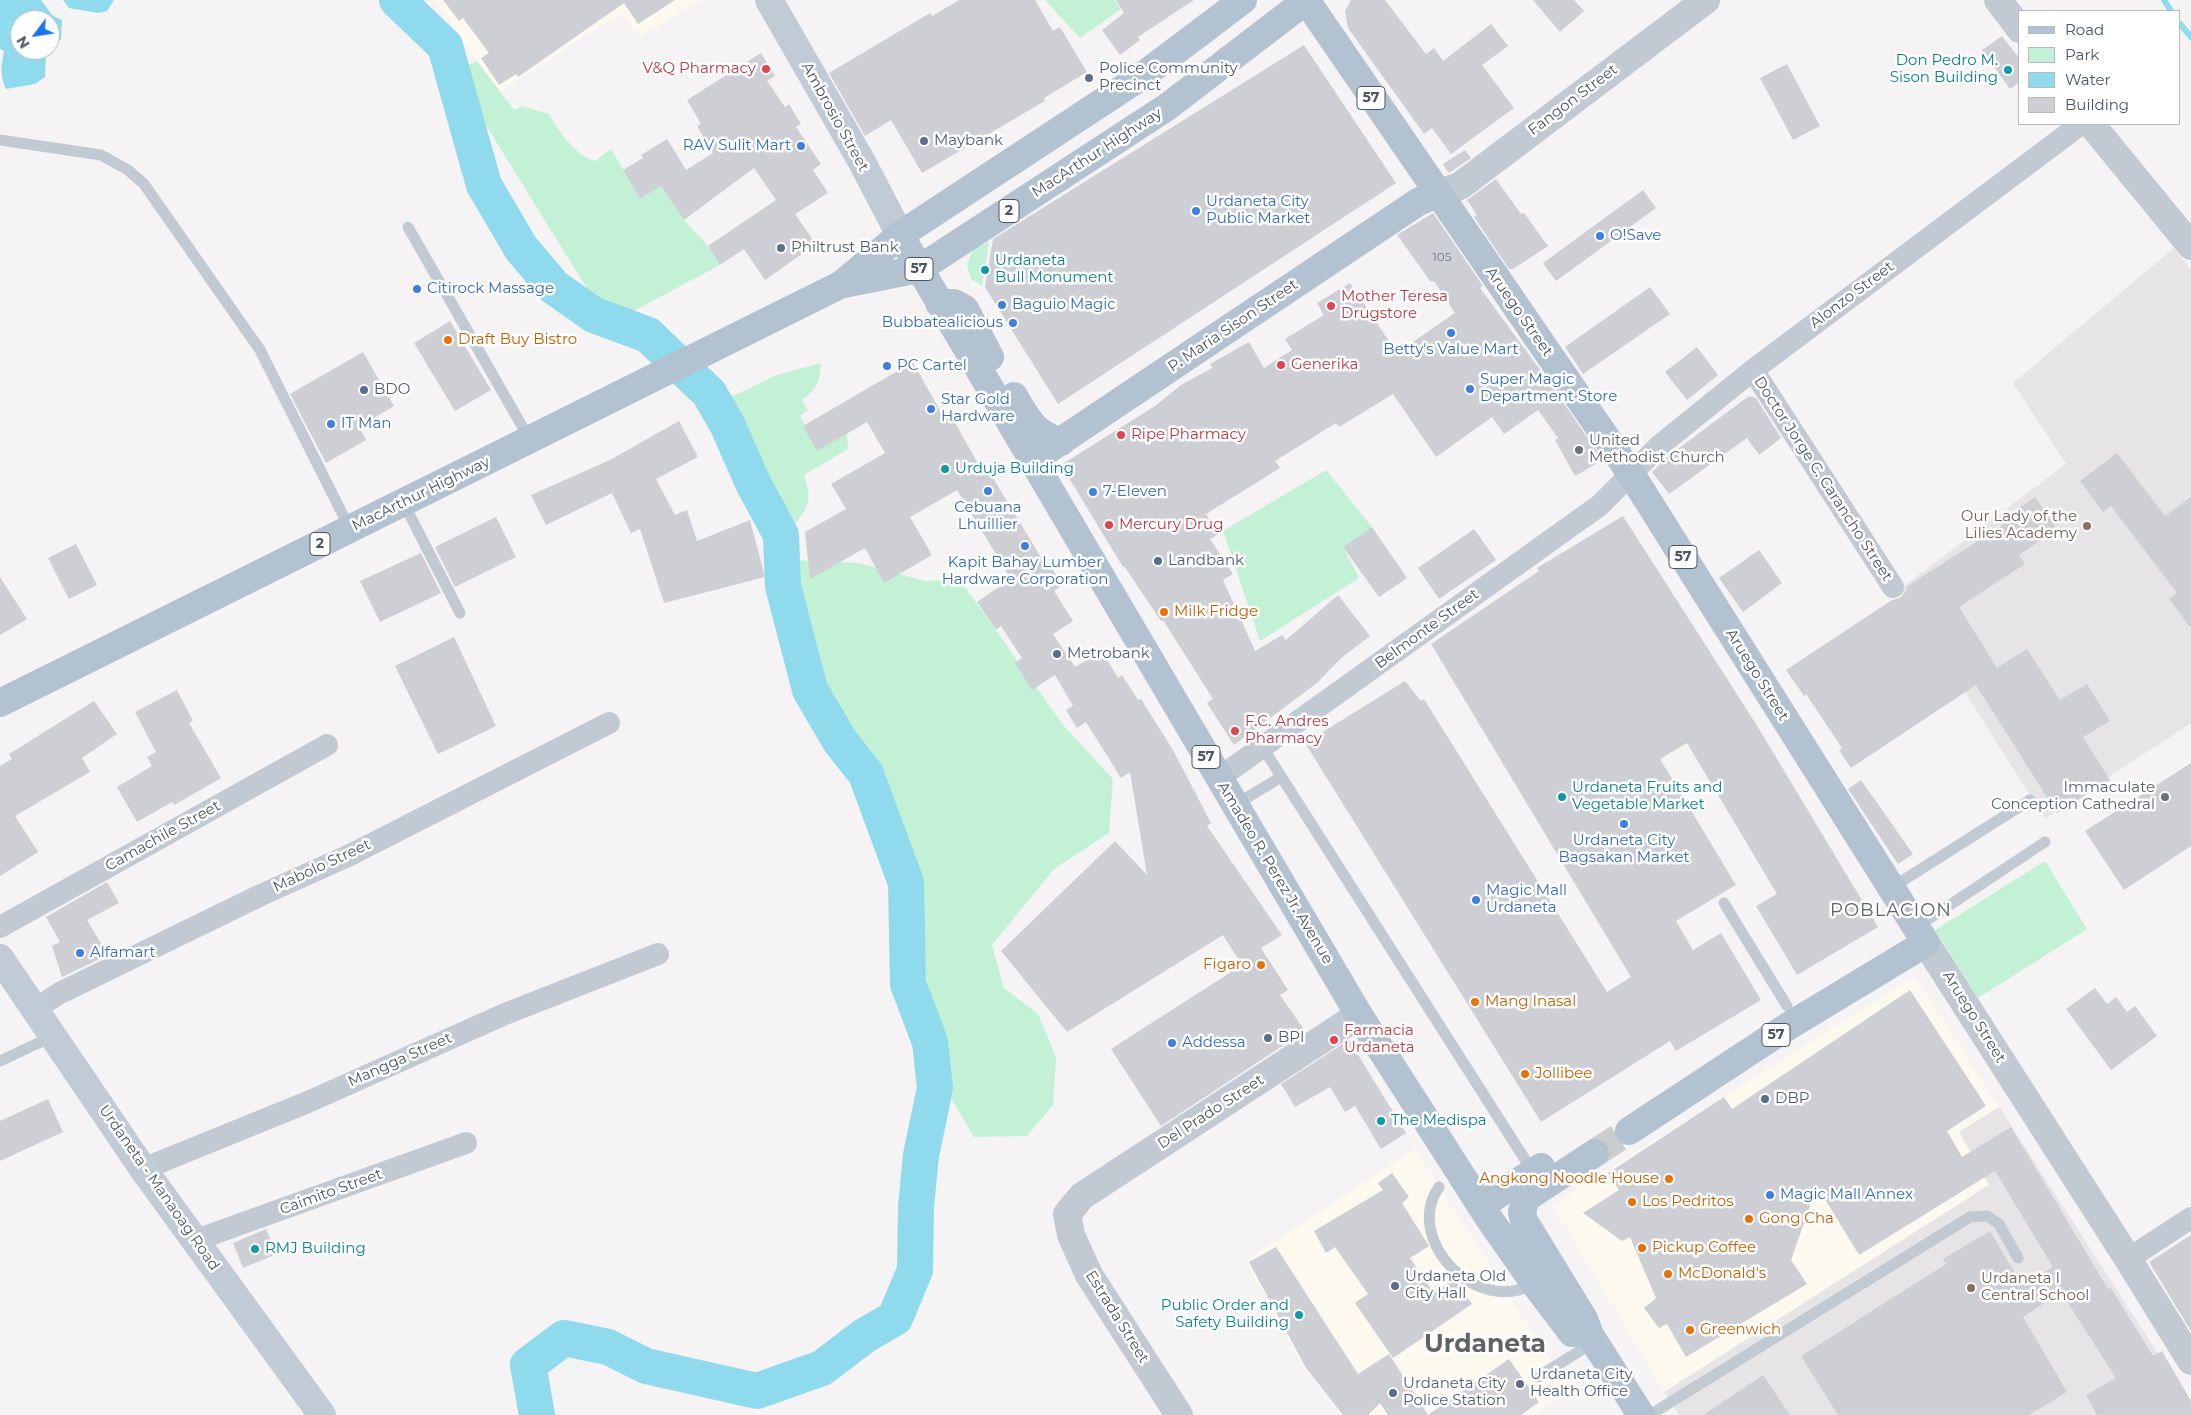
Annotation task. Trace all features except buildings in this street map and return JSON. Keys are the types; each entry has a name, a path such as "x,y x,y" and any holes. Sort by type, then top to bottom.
{"main road":[{"name":"Ambrosio Street","path":"769,0 862,162 900,235"},
{"name":"MacArthur Highway","path":"0,703 842,284 900,235 1145,74 1243,0"},
{"name":"MacArthur Highway","path":"842,284 919,269 1167,107 1307,0"},
{"name":"Aruego Street","path":"1307,0 1437,194 1631,474 1891,888 1924,929"},
{"path":"1077,119 1098,152"},
{"name":"P. Maria Sison Street","path":"1031,461 1418,202 1437,194"},
{"name":"Amadeo R. Perez Jr. Avenue","path":"900,235 1031,461 1359,1014 1534,1283 1572,1333 1591,1337"},
{"path":"939,303 954,303 965,310 1032,426 1044,436 1061,442"},
{"path":"1787,1006 1924,929"},
{"name":"57","path":"1787,1006 1776,1011 1625,1125 1787,1027 1924,929"},
{"name":"Urdaneta - Manaoag Road","path":"0,958 143,1169 322,1415"},
{"path":"1482,1205 1534,1172 1591,1146 1526,1198 1522,1212 1524,1222 1584,1319 1591,1337 1641,1415"}],"street":[{"name":"Fangon Street","path":"1437,194 1460,186 1706,0"},
{"path":"1998,0 2018,26"},
{"name":"Alonzo Street","path":"1631,474 1659,446 1753,370 2080,125"},
{"path":"2093,125 2191,246"},
{"name":"Doctor Jorge C. Carancho Street","path":"1753,370 1893,587"},
{"name":"Belmonte Street","path":"1219,778 1600,505 1631,474"},
{"name":"Mabolo Street","path":"35,1009 60,993 261,895 350,855 609,723"},
{"name":"Camachile Street","path":"0,927 327,745"},
{"name":"Aruego Street","path":"1924,929 2191,1361"},
{"name":"Mangga Street","path":"143,1169 308,1102 505,1014 658,954"},
{"name":"Del Prado Street","path":"1067,1214 1082,1196 1359,1014"},
{"name":"Caimito Street","path":"196,1240 466,1143"},
{"name":"Estrada Street","path":"1067,1214 1071,1235 1089,1275 1179,1415"},
{"path":"2128,1259 2191,1218"}],"lane":[{"path":"0,140 100,155 128,170 144,184 260,350 350,529"},
{"path":"408,227 530,440"},
{"path":"403,502 460,613"},
{"path":"1263,748 1534,1172"},
{"path":"1235,806 1282,777"},
{"path":"1891,888 2030,800"},
{"path":"1924,929 2045,842"},
{"path":"1724,902 1787,1006"},
{"path":"0,1061 53,1036"},
{"path":"1439,1187 1432,1197 1430,1223 1437,1248 1452,1270 1474,1285 1499,1292 1523,1290 1534,1283"},
{"path":"1650,1415 1970,1217 1987,1216 1999,1224 2018,1258"},
{"path":"1538,1377 1591,1337"}],"shaded area":[{"path":"435,0 702,0 641,36 621,13 499,92"},
{"name":"Our Lady of the Lilies Academy","path":"2174,248 2191,270 2191,723 2045,819 1900,589 2066,464 2013,383"},
{"name":"Magic Mall Annex","path":"1914,977 1999,1107 1959,1132 1989,1185 1664,1392 1552,1205"},
{"name":"Urdaneta I Central School","path":"1999,1107 2191,1405 2191,1415 1679,1415 1664,1392 1989,1185 1959,1132"},
{"path":"1415,1149 1570,1390 1534,1415 1342,1415 1304,1368 1246,1261"}],"green space":[{"path":"1045,0 1115,0 1121,9 1080,38"},
{"path":"477,61 514,110 522,106 549,114 568,142 580,154 595,161 611,149 640,199 661,186 684,220 708,246 720,265 609,324 453,72"},
{"path":"989,242 982,286 971,279 967,265 973,249"},
{"path":"821,363 817,384 811,393 802,400 808,410 800,416 814,440 842,424 847,435 848,449 804,475 808,493 807,506 788,532 721,402 776,375"},
{"path":"1326,470 1372,527 1343,547 1359,578 1260,641 1223,531"},
{"path":"792,560 859,563 925,581 960,580 1064,726 1113,779 1109,833 1054,869 992,945 1004,988 1038,1014 1056,1057 1053,1105 1027,1136 974,1137 953,1102 913,966 916,901 872,775 862,758 847,744 823,704 808,663"},
{"path":"2045,861 2087,929 1978,998 1935,930"}],"water":[{"path":"0,0 41,0 48,10 10,10 10,60 46,60 45,77 35,84 6,89 2,71 4,51 0,49"},
{"path":"63,0 114,0 107,11 98,13 69,8"},
{"path":"60,19 62,20 60,40"}],"waterway":[{"path":"397,0 445,46 484,185 521,248 554,287 594,315 648,335 709,393 727,424 753,483 781,535 783,586 810,690 840,741 866,774 906,883 908,984 930,1042 935,1088 921,1155 916,1207 915,1270 895,1318 864,1336 822,1368 757,1391 646,1366 608,1347 564,1338 528,1365 537,1415"},
{"path":"2164,0 2170,10"},
{"path":"2181,25 2191,37"}],"tunnel":[{"path":"1595,1153 1629,1131"}],"place":[{"name":"V&Q Pharmacy","path":"766,69"},
{"name":"Don Pedro M. Sison Building","path":"2008,70"},
{"name":"Police Community Precinct","path":"1089,78"},
{"name":"Maybank","path":"924,141"},
{"name":"RAV Sulit Mart","path":"801,146"},
{"name":"Urdaneta City Public Market","path":"1196,211"},
{"name":"O!Save","path":"1600,236"},
{"name":"Philtrust Bank","path":"781,248"},
{"name":"Urdaneta Bull Monument","path":"985,270"},
{"name":"Citirock Massage","path":"417,289"},
{"name":"Baguio Magic","path":"1002,305"},
{"name":"Mother Teresa Drugstore","path":"1331,306"},
{"name":"Bubbatealicious","path":"1013,323"},
{"name":"Betty's Value Mart","path":"1451,333"},
{"name":"Draft Buy Bistro","path":"448,340"},
{"name":"Generika","path":"1281,365"},
{"name":"PC Cartel","path":"887,366"},
{"name":"Super Magic Department Store","path":"1470,389"},
{"name":"BDO","path":"364,390"},
{"name":"Star Gold Hardware","path":"931,409"},
{"name":"IT Man","path":"331,424"},
{"name":"Ripe Pharmacy","path":"1121,435"},
{"name":"United Methodist Church","path":"1579,450"},
{"name":"Urduja Building","path":"945,469"},
{"name":"Cebuana Lhuillier","path":"988,491"},
{"name":"7-Eleven","path":"1093,492"},
{"name":"Mercury Drug","path":"1109,525"},
{"name":"Our Lady of the Lilies Academy","path":"2087,526"},
{"name":"Kapit Bahay Lumber Hardware Corporation","path":"1025,546"},
{"name":"Landbank","path":"1158,561"},
{"name":"Milk Fridge","path":"1164,612"},
{"name":"Metrobank","path":"1057,654"},
{"name":"F.C. Andres Pharmacy","path":"1235,731"},
{"name":"Urdaneta Fruits and Vegetable Market","path":"1562,797"},
{"name":"Immaculate Conception Cathedral","path":"2165,797"},
{"name":"Urdaneta City Bagsakan Market","path":"1624,824"},
{"name":"Magic Mall Urdaneta","path":"1476,900"},
{"name":"Alfamart","path":"80,953"},
{"name":"Figaro","path":"1261,965"},
{"name":"Mang Inasal","path":"1475,1002"},
{"name":"BPI","path":"1268,1038"},
{"name":"Farmacia Urdaneta","path":"1334,1040"},
{"name":"Addessa","path":"1172,1043"},
{"name":"Jollibee","path":"1525,1074"},
{"name":"DBP","path":"1765,1099"},
{"name":"The Medispa","path":"1381,1121"},
{"name":"Angkong Noodle House","path":"1669,1179"},
{"name":"Magic Mall Annex","path":"1770,1195"},
{"name":"Los Pedritos","path":"1632,1202"},
{"name":"Gong Cha","path":"1749,1219"},
{"name":"Pickup Coffee","path":"1642,1248"},
{"name":"RMJ Building","path":"255,1249"},
{"name":"McDonald's","path":"1668,1274"},
{"name":"Urdaneta Old City Hall","path":"1395,1286"},
{"name":"Urdaneta I Central School","path":"1971,1288"},
{"name":"Public Order and Safety Building","path":"1299,1315"},
{"name":"Greenwich","path":"1690,1330"},
{"name":"Urdaneta City Health Office","path":"1520,1384"},
{"name":"Urdaneta City Police Station","path":"1393,1393"}],"district":[{"name":"POBLACION","path":"1891,911"},
{"name":"Urdaneta","path":"1485,1345"}]}
